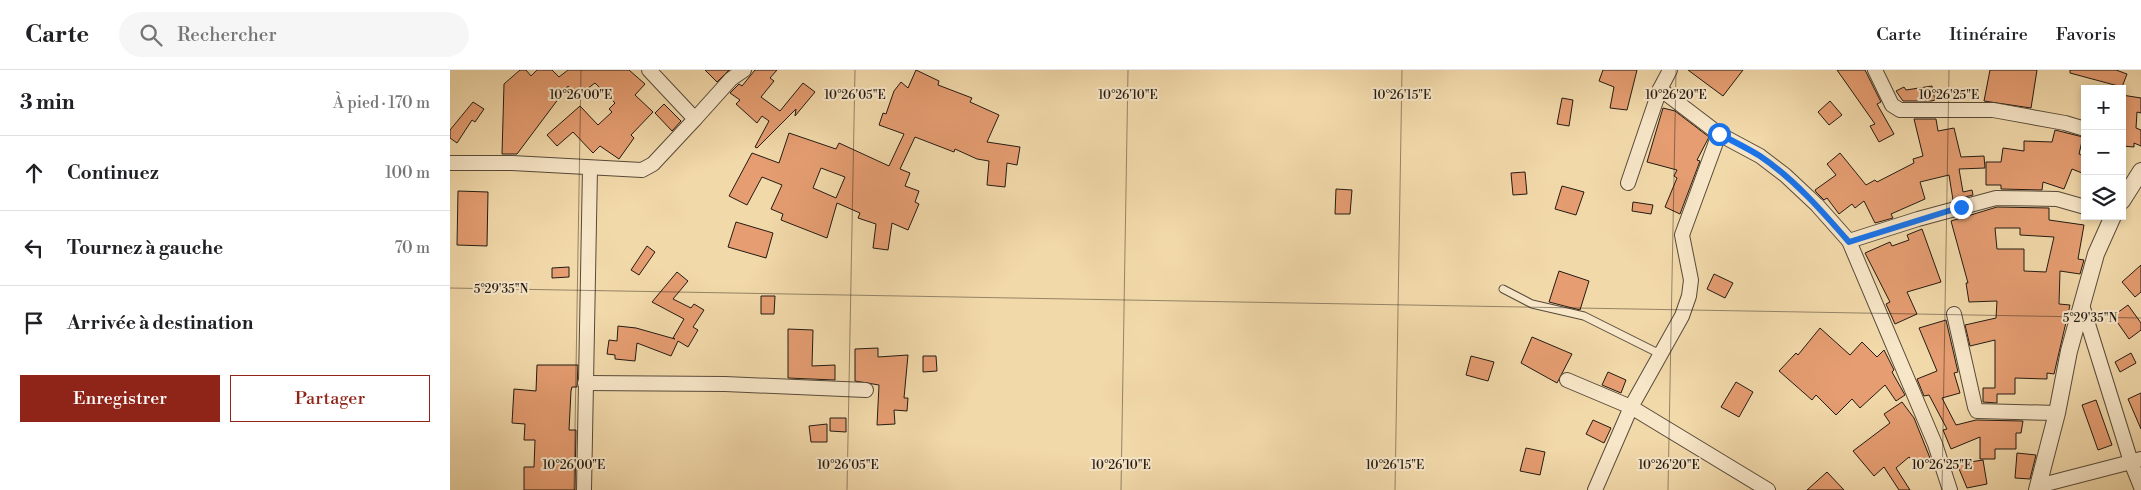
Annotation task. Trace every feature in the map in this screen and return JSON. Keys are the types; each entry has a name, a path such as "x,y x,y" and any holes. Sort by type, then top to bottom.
{"street":[{"path":"649,70 695,119"},
{"path":"450,163 512,163 642,170 653,164 731,79 744,70"},
{"path":"1628,183 1660,90 1670,70"},
{"path":"1875,70 1892,104 1900,110 1992,110 2065,123 2081,128"},
{"path":"1660,90 1719,134 1760,156 1785,175 1817,205 1849,242 1936,444 1950,490"},
{"path":"1595,490 1631,407 1682,316 1689,296 1691,280 1682,235 1719,134"},
{"path":"584,490 590,168"},
{"path":"2126,190 2141,171"},
{"path":"1849,242 1918,219 1996,198 2057,200 2081,206"},
{"path":"2037,488 2057,413 2069,351 2083,308 2096,254 2111,220"},
{"path":"2083,308 2136,460 2141,487"},
{"path":"1954,314 1977,411 2057,413"},
{"path":"1566,380 1631,407 1768,490"},
{"path":"585,383 725,384 866,390"},
{"path":"2037,488 2136,460"}],"lane":[{"path":"1503,289 1532,304 1584,316 1660,354"}],"building":[{"path":"520,70 526,70 531,76 537,70 552,70 559,77 568,70 629,70 645,84 635,95 653,112 631,135 634,138 619,159 600,146 593,153 573,132 557,146 547,135 580,106 598,125 612,112 609,109 615,103 595,83 576,97 568,86 517,154 502,154 504,84"},
{"path":"705,70 729,70 717,82"},
{"path":"755,70 777,70 770,78 774,81 761,97 780,111 803,83 815,92 795,116 796,109 757,148 755,147 769,121 762,116 757,123 736,104 740,100 730,93 739,84 742,86"},
{"path":"916,70 939,81 938,85 972,98 970,102 999,115 987,142 1020,147 1017,165 1007,163 1005,187 987,185 989,161 977,159 955,149 954,152 915,137 900,169 910,173 905,186 919,191 915,202 919,204 908,230 892,223 888,250 873,248 876,224 858,218 860,213 837,203 827,238 781,220 783,214 771,209 782,185 762,177 747,205 729,196 752,153 779,163 789,133 836,149 839,143 889,166 904,134 879,125 883,113 886,114 894,91 901,82 908,88","holes":["821,168 845,177 836,198 813,188"]},
{"path":"1603,70 1637,70 1627,110 1610,108 1614,87 1599,81"},
{"path":"1688,70 1743,70 1723,96"},
{"path":"1837,70 1865,70 1881,102 1877,104 1894,134 1879,142 1870,126 1875,124"},
{"path":"1990,70 2037,70 2031,108 1984,101"},
{"path":"2070,70 2116,70 2127,74 2123,85 2115,85 2070,73"},
{"path":"1932,86 1935,100 1932,101 1903,101 1896,91 1904,87 1906,90"},
{"path":"2126,96 2141,98 2141,113 2137,112 2136,128 2141,130 2141,146 2134,143 2134,147 2126,146"},
{"path":"1562,98 1573,100 1569,126 1557,124"},
{"path":"1830,101 1842,115 1829,125 1818,112"},
{"path":"473,102 484,109 475,122 472,120 457,143 450,138 450,130"},
{"path":"664,104 681,121 672,131 655,113"},
{"path":"1663,108 1675,111 1709,137 1697,160 1700,161 1680,214 1665,207 1677,178 1674,176 1677,170 1647,162"},
{"path":"1914,119 1936,119 1938,131 1954,128 1961,157 1984,156 1985,168 1959,169 1963,192 1972,190 1973,195 1953,200 1949,175 1920,182 1925,199 1891,214 1893,218 1875,223 1864,201 1855,208 1852,204 1839,214 1827,198 1824,200 1816,192 1815,190 1836,175 1827,164 1840,153 1866,185 1875,180 1877,182 1914,163 1913,159 1923,156"},
{"path":"2055,130 2081,136 2079,154 2081,155 2081,173 2072,169 2064,189 2043,182 2042,190 2001,189 2001,185 1986,185 1986,162 2001,162 2003,148 2024,151 2024,141 2052,142"},
{"path":"1525,172 1527,194 1513,195 1511,173"},
{"path":"1562,186 1584,192 1576,215 1555,209"},
{"path":"1336,189 1352,190 1350,214 1335,214"},
{"path":"458,191 488,192 487,246 457,245"},
{"path":"1633,202 1653,205 1651,214 1632,211"},
{"path":"1997,207 2049,208 2049,220 2084,225 2078,259 2084,260 2080,274 2060,271 2059,304 2070,305 2054,374 2047,373 2047,379 2015,378 2015,394 1997,394 1997,403 1983,402 1983,388 1995,388 1995,340 1970,346 1965,325 1996,318 1997,301 1969,302 1966,283 1968,283 1951,221","holes":["1995,228 2020,228 2020,235 2054,237 2046,272 2024,271 2024,249 1997,249"]},
{"path":"736,222 773,233 766,258 728,247"},
{"path":"1922,229 1941,282 1907,292 1917,314 1895,324 1886,304 1890,302 1865,253 1890,242 1892,246 1909,240 1907,235"},
{"path":"647,246 655,252 639,275 631,270"},
{"path":"2141,265 2141,292 2135,297 2122,282"},
{"path":"569,267 569,277 552,278 552,268"},
{"path":"1559,271 1589,281 1580,310 1549,302"},
{"path":"677,272 688,281 673,299 691,308 694,304 704,310 693,327 698,330 688,347 678,341 671,356 637,343 635,361 615,359 615,355 607,354 609,340 617,341 618,326 636,328 675,339 673,338 684,319 652,302"},
{"path":"1714,274 1733,283 1725,298 1707,289"},
{"path":"761,296 775,296 774,314 761,314"},
{"path":"2128,305 2141,323 2141,330 2129,339 2113,316"},
{"path":"1946,320 1958,372 1954,373 1960,393 1942,398 1956,425 1976,420 2023,421 2021,433 2016,433 2016,449 1995,449 1995,459 1980,459 1980,437 1951,449 1943,430 1947,429 1929,395 1924,396 1917,379 1937,371 1919,328"},
{"path":"1820,328 1850,355 1862,342 1877,357 1884,350 1894,370 1892,372 1905,395 1896,401 1885,385 1860,408 1852,399 1836,415 1816,395 1812,400 1779,371 1796,353 1798,355"},
{"path":"788,329 813,330 812,366 835,365 835,380 788,378"},
{"path":"1532,337 1572,354 1557,383 1521,363"},
{"path":"878,348 878,357 908,355 904,398 908,398 907,411 894,410 895,424 877,425 879,385 855,381 855,349"},
{"path":"2131,353 2136,363 2120,372 2115,362"},
{"path":"923,356 936,356 937,371 923,372"},
{"path":"1471,356 1494,362 1488,381 1466,375"},
{"path":"537,365 578,365 577,387 572,387 571,391 569,430 576,430 575,490 524,490 524,467 534,467 535,440 524,440 525,424 512,423 514,389 536,391"},
{"path":"1608,372 1626,380 1621,393 1602,385"},
{"path":"1736,382 1753,392 1739,417 1721,407"},
{"path":"2141,393 2141,429 2128,399"},
{"path":"2096,400 2112,445 2098,450 2082,405"},
{"path":"1902,402 1914,418 1930,458 1915,464 1909,457 1896,468 1910,490 1899,490 1884,467 1874,476 1853,451 1890,423 1884,414"},
{"path":"830,418 846,418 846,432 830,431"},
{"path":"1593,420 1611,428 1604,443 1586,434"},
{"path":"827,424 827,442 811,442 809,426"},
{"path":"1526,448 1545,452 1540,475 1520,471"},
{"path":"2017,453 2036,455 2030,479 2015,478"},
{"path":"1983,460 1987,484 1967,488 1957,464"},
{"path":"1827,472 1844,490 1807,490"}],"route":[{"path":"1719,134 1760,156 1785,175 1817,205 1849,242 1961,207"}]}
